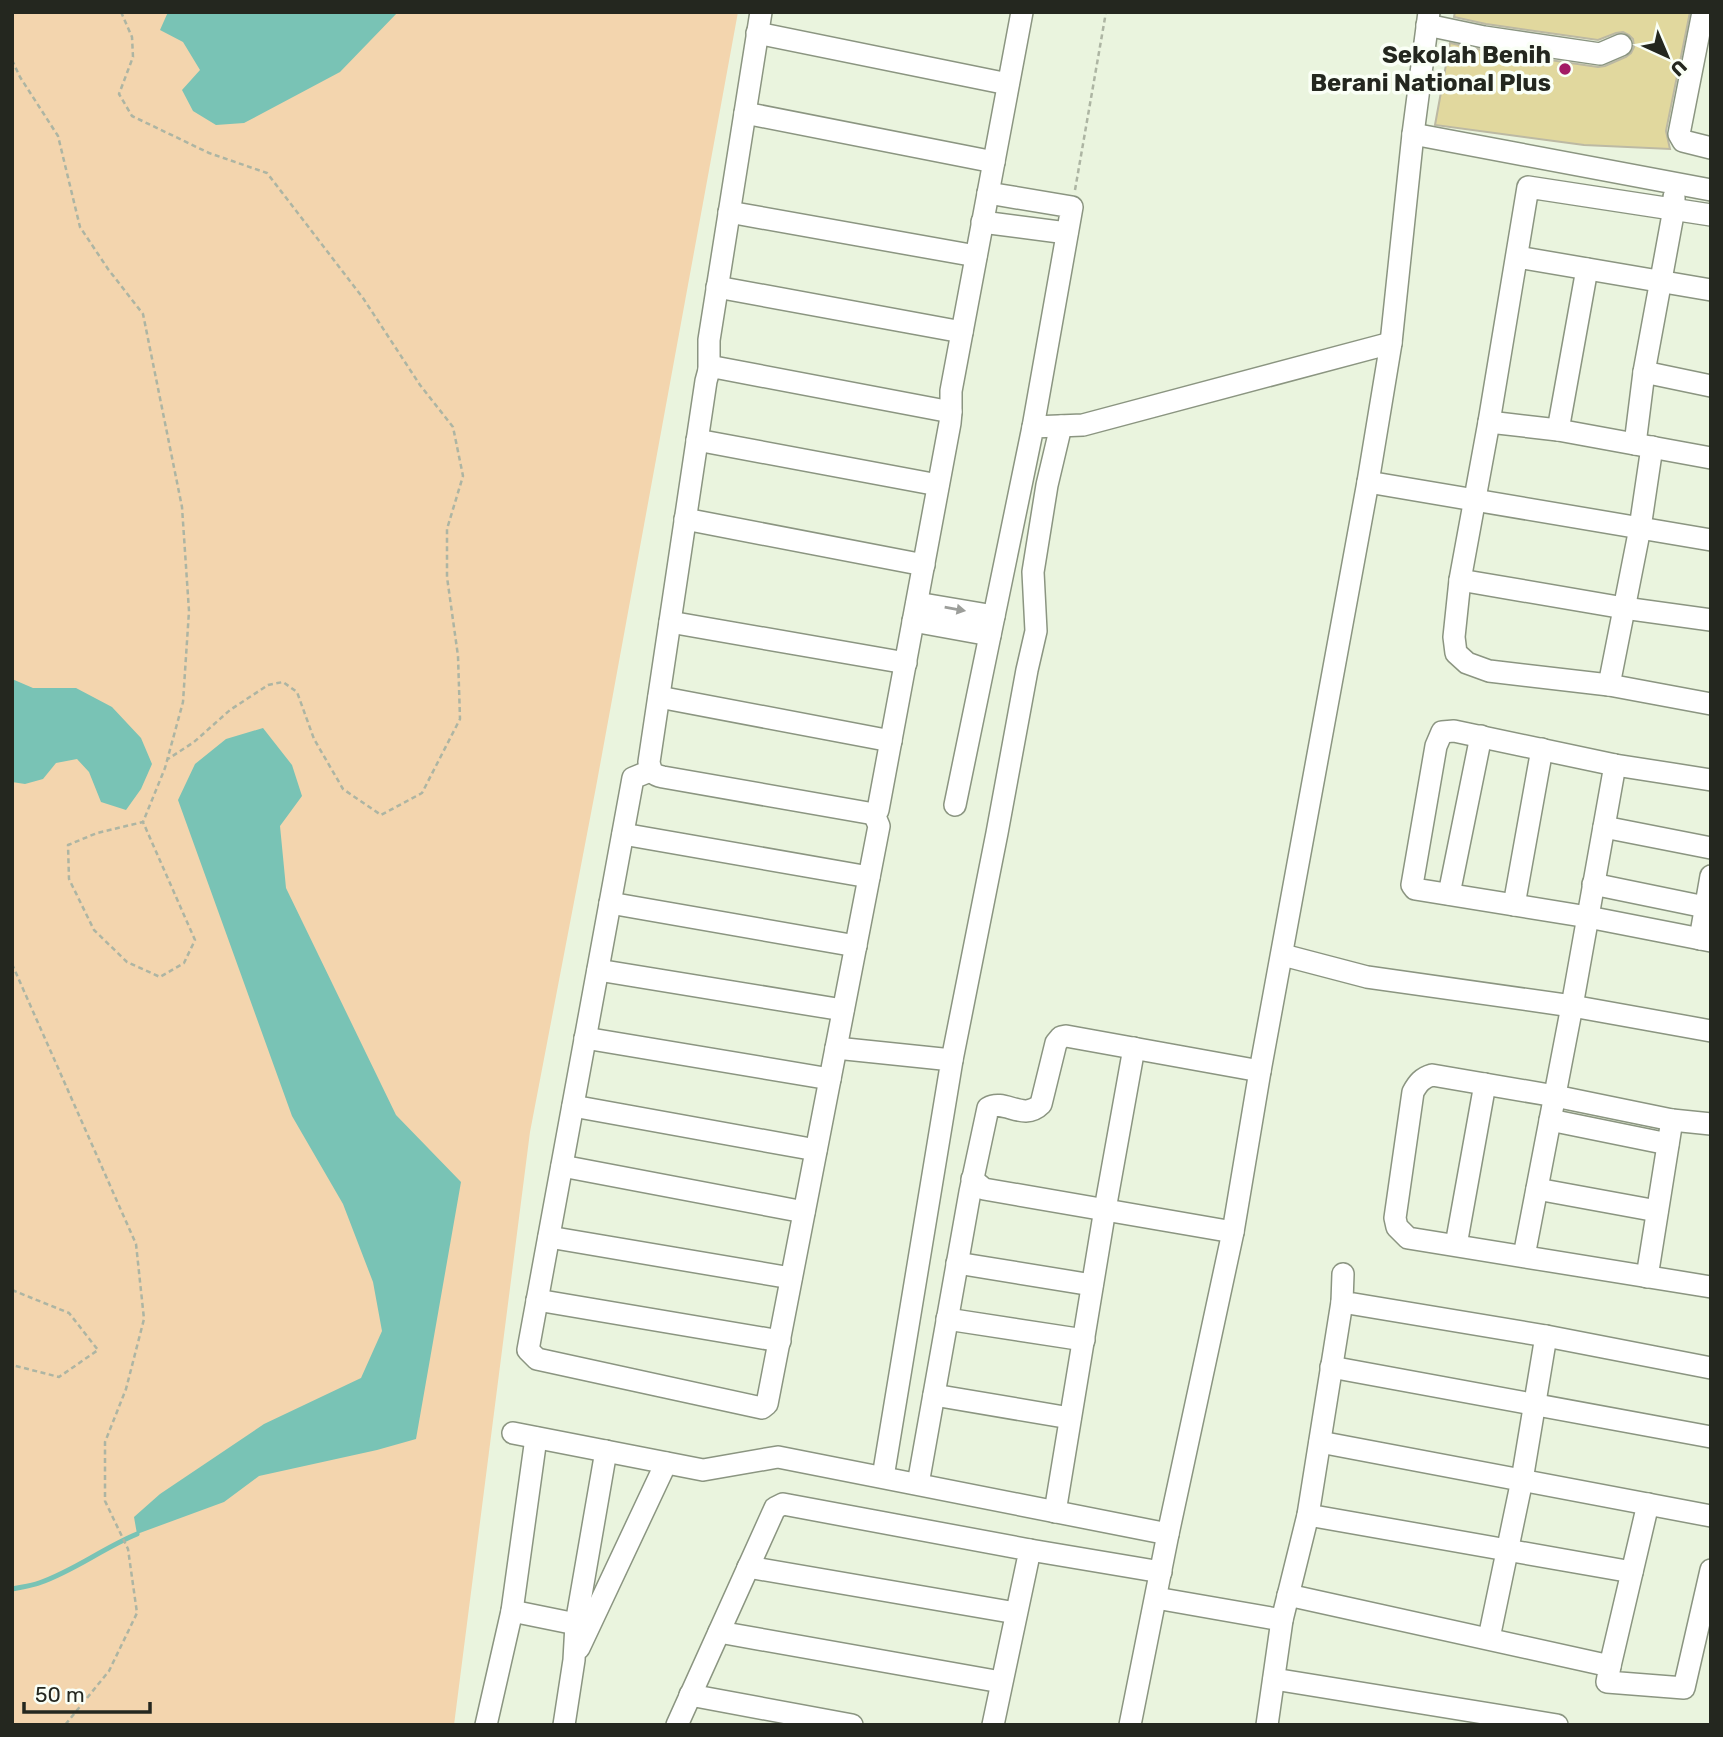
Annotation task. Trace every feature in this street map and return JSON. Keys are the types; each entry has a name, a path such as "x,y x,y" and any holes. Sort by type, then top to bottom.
{"street":[{"path":"874,814 878,810 906,663 951,412 951,391 1022,12"},
{"path":"1703,12 1679,134 1683,141 1711,148"},
{"path":"1130,1725 1233,1231 1368,482 1391,343 1428,19 1484,37 1600,54 1621,45"},
{"path":"874,814 663,777 650,771 649,762 705,380 709,370 709,340 759,22 1008,84"},
{"path":"745,113 994,162"},
{"path":"1413,134 1711,190"},
{"path":"1609,685 1640,528 1644,372 1674,209 1675,184"},
{"path":"1711,215 1528,187 1460,580 1454,637 1456,653 1467,663 1489,671 1609,685 1711,704"},
{"path":"955,805 1033,427 1072,206 988,193"},
{"path":"729,212 976,256"},
{"path":"982,222 1068,233"},
{"path":"1517,257 1711,290"},
{"path":"1558,430 1587,269"},
{"path":"718,287 962,332"},
{"path":"1033,427 1083,425 1391,343"},
{"path":"709,370 722,367 951,412"},
{"path":"1644,372 1711,386"},
{"path":"1489,422 1558,430 1711,458"},
{"path":"883,1477 951,1060 1036,632 1033,572 1047,485 1061,426"},
{"path":"697,440 938,485"},
{"path":"1368,482 1711,540"},
{"path":"685,519 924,565"},
{"path":"1460,580 1711,620"},
{"path":"915,612 992,625"},
{"path":"670,622 906,663"},
{"path":"659,697 891,741"},
{"path":"1711,780 1615,765 1454,730 1442,732 1436,746 1412,885 1415,889 1588,917 1705,940 1705,906 1711,876"},
{"path":"1449,894 1481,736"},
{"path":"1514,905 1542,749"},
{"path":"1524,1256 1615,765"},
{"path":"650,771 633,778 528,1350 537,1359 762,1408 767,1404 856,946 878,826 874,814"},
{"path":"1604,827 1711,848"},
{"path":"623,834 869,877"},
{"path":"1593,884 1705,906"},
{"path":"610,903 856,946"},
{"path":"1283,955 1367,977 1572,1006 1711,1031"},
{"path":"598,970 843,1010"},
{"path":"918,1484 972,1179 988,1108 994,1105 1029,1112 1038,1108 1056,1043 1066,1036 1260,1072"},
{"path":"585,1038 830,1079"},
{"path":"836,1048 951,1060"},
{"path":"1055,1511 1134,1048"},
{"path":"1710,1120 1672,1120 1432,1074 1423,1078 1413,1092 1395,1218 1397,1227 1408,1238 1711,1287"},
{"path":"1456,1245 1485,1084"},
{"path":"573,1106 816,1150"},
{"path":"1550,1120 1668,1144"},
{"path":"1647,1277 1672,1120"},
{"path":"562,1166 804,1212"},
{"path":"972,1179 984,1189 1233,1231"},
{"path":"1537,1189 1657,1211"},
{"path":"549,1237 792,1278"},
{"path":"957,1263 1092,1285"},
{"path":"1267,1725 1282,1620 1308,1515 1342,1302 1343,1274"},
{"path":"537,1300 779,1341"},
{"path":"1342,1302 1546,1336 1711,1368"},
{"path":"947,1319 1084,1340"},
{"path":"1489,1638 1522,1480 1546,1336"},
{"path":"1331,1367 1711,1437"},
{"path":"934,1395 1070,1418"},
{"path":"513,1433 703,1470 778,1457 1168,1534"},
{"path":"486,1725 512,1611 536,1438"},
{"path":"1320,1442 1711,1516"},
{"path":"564,1725 574,1660 576,1624 606,1451"},
{"path":"574,1660 666,1463"},
{"path":"677,1725 775,1508 783,1504 1161,1572"},
{"path":"1647,1504 1607,1682 1684,1688 1711,1570"},
{"path":"1308,1515 1632,1572"},
{"path":"992,1725 1030,1550"},
{"path":"748,1567 1016,1613"},
{"path":"1288,1595 1610,1666"},
{"path":"1156,1598 1282,1620"},
{"path":"512,1611 576,1624"},
{"path":"719,1632 1001,1682"},
{"path":"1274,1679 1463,1717 1557,1725"},
{"path":"691,1695 788,1719 852,1725"}],"path":[{"path":"121,12 132,37 133,57 119,94 132,116 209,153 267,173 363,298 420,385 453,427 463,476 447,529 447,578 458,656 460,719 422,793 381,815 343,789 314,739 297,692 283,682 268,685 230,710 194,742 168,759"},
{"path":"1072,206 1106,12"},
{"path":"12,60 58,136 80,227 107,269 143,314 182,507 189,611 183,702 168,759 143,822 195,940 184,963 160,977 127,962 94,930 69,879 68,845 97,833 143,822"},
{"path":"12,964 136,1244 144,1319 126,1389 105,1442 105,1501 128,1549 137,1613 109,1671 65,1725"},
{"path":"12,1290 69,1313 98,1350 59,1377 12,1365"}],"shaded area":[{"path":"12,12 738,12 530,1132 454,1725 12,1725"}],"water":[{"path":"168,12 398,12 340,72 244,123 216,125 193,111 182,90 200,70 183,42 160,30"},
{"path":"12,679 33,688 76,688 112,707 141,738 152,764 141,789 126,810 101,802 89,772 77,759 56,763 43,779 25,784 12,782"},
{"path":"263,728 292,765 302,796 280,826 286,888 396,1115 461,1182 416,1439 259,1476 224,1502 137,1534 134,1517 160,1494 264,1424 361,1378 382,1331 373,1282 343,1204 292,1116 178,800 195,764 226,739"}],"building":[{"name":"Sekolah Benih Berani National Plus","path":"1455,12 1690,12 1666,131 1670,149 1584,145 1435,125 1450,43 1598,67 1626,57 1634,47 1633,39 1623,32 1598,40 1486,24 1454,17"}],"waterway":[{"path":"12,1589 52,1578 137,1534"}],"place":[{"name":"Sekolah Benih Berani National Plus","path":"1565,69"}]}
